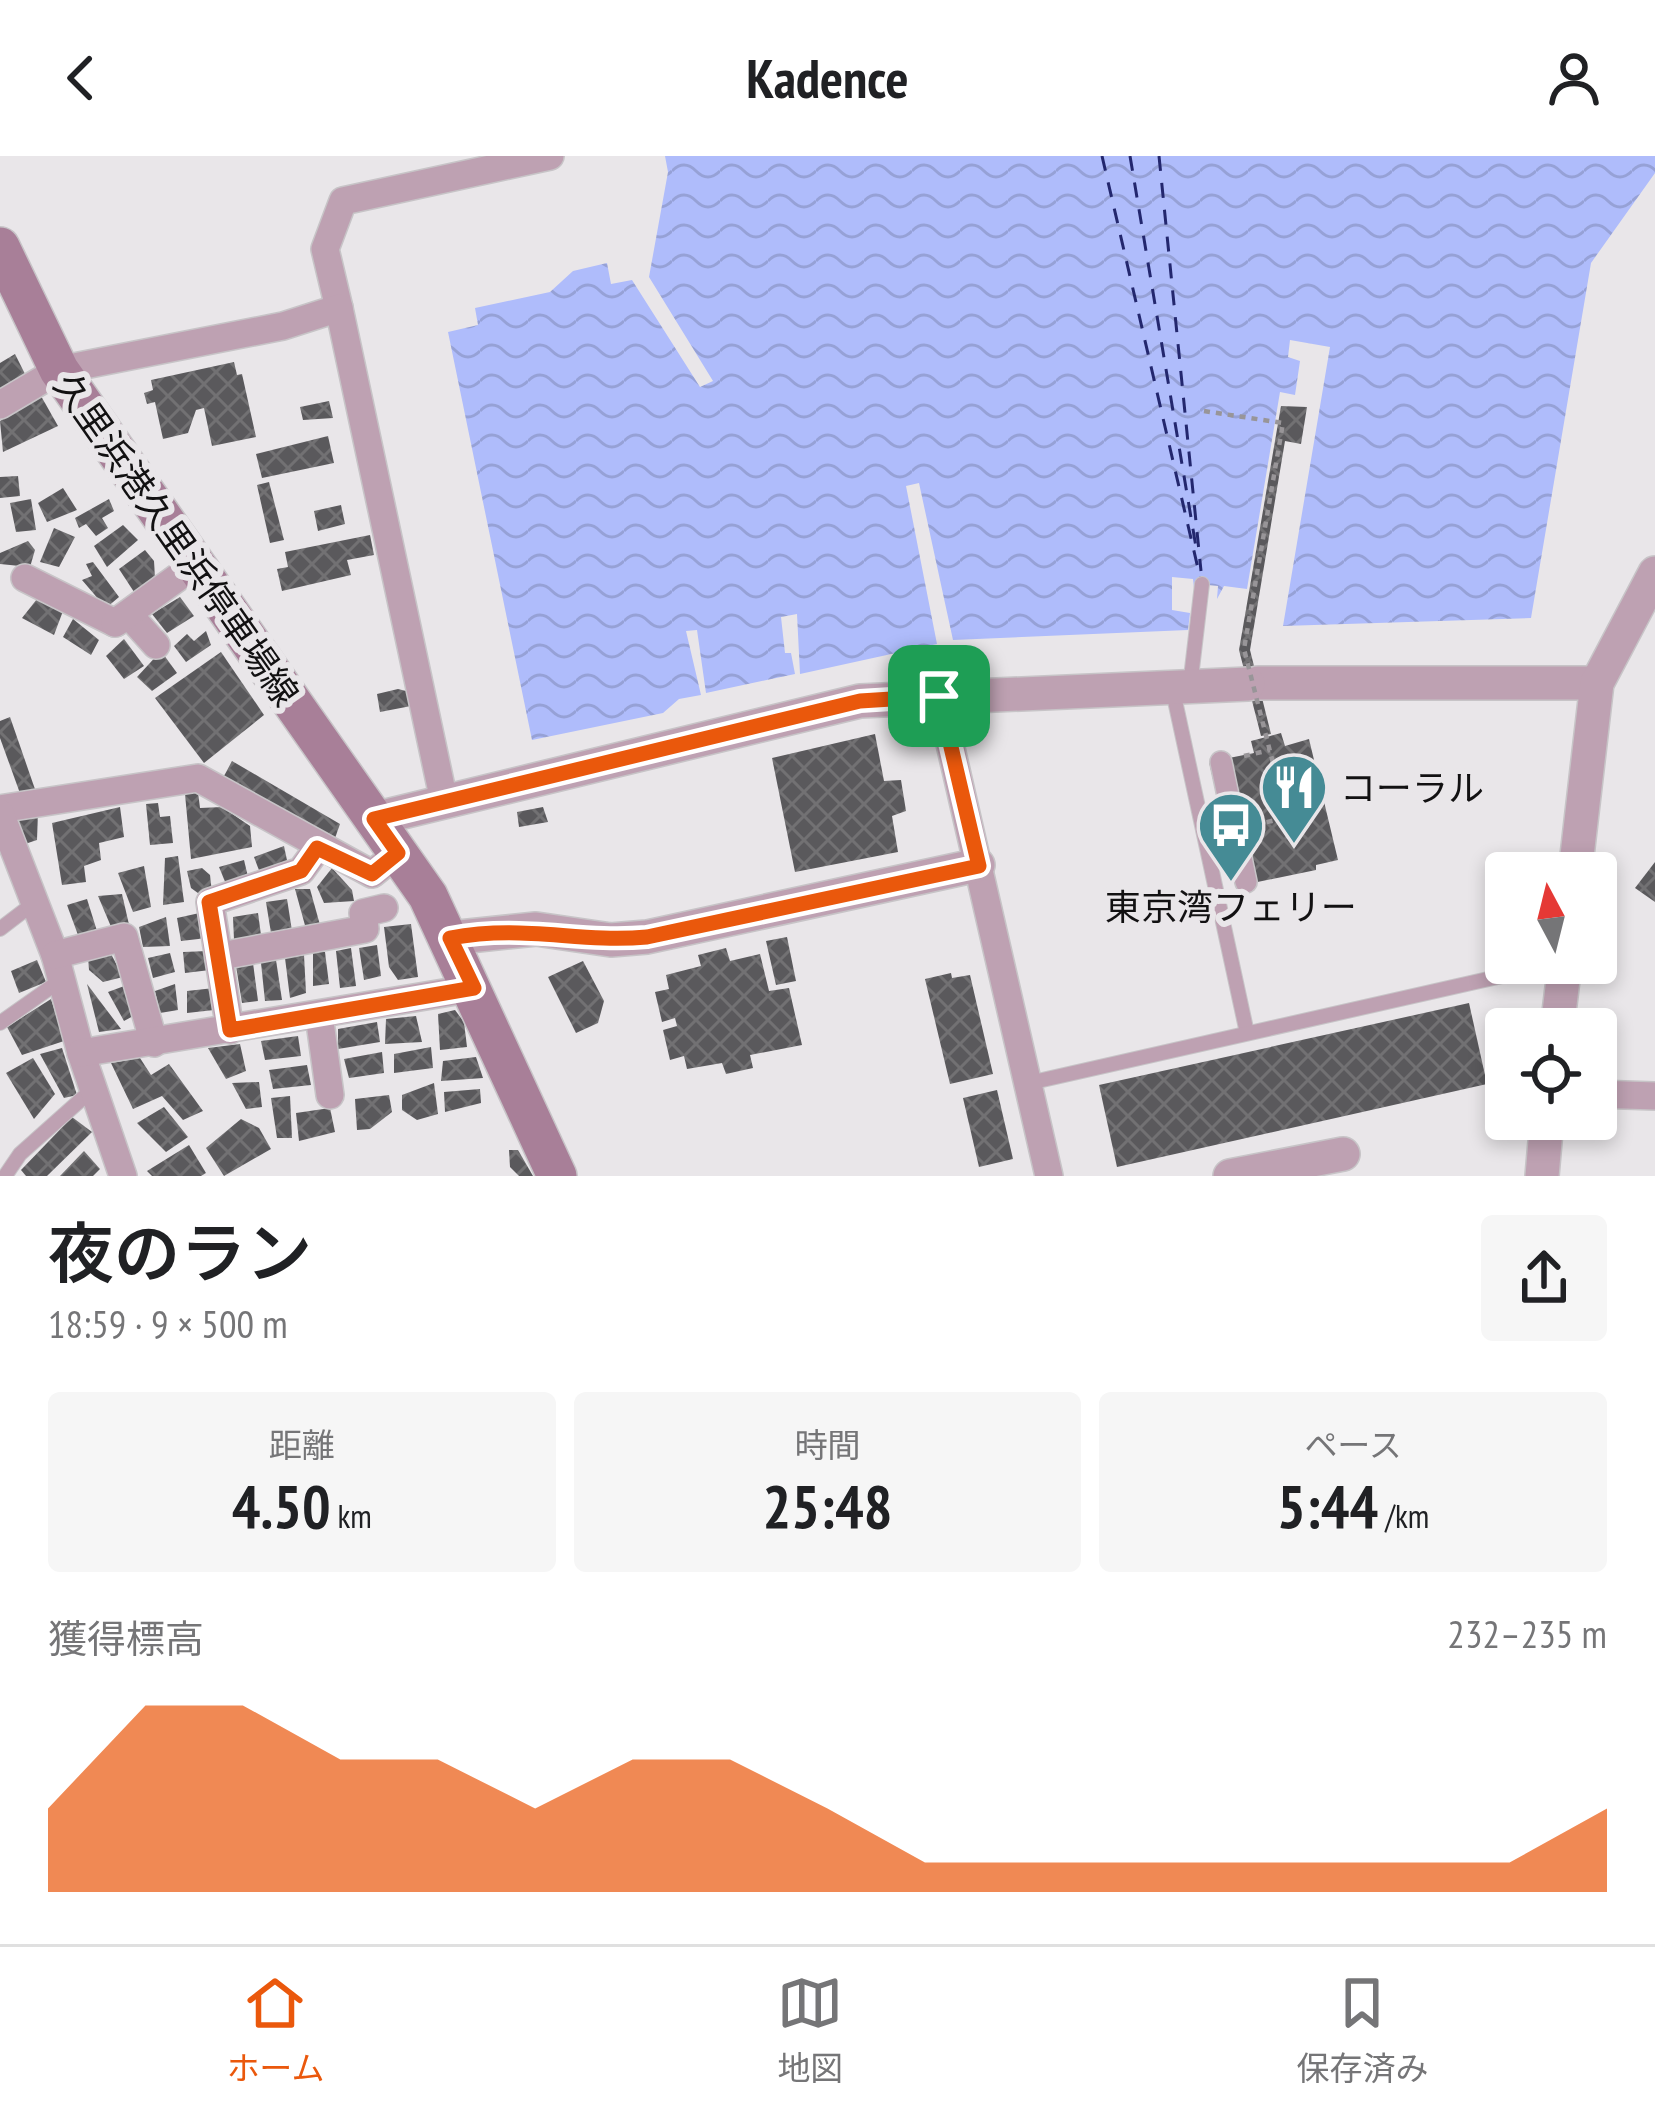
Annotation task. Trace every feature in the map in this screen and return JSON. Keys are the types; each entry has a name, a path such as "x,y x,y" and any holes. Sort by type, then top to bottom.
{"main road":[{"name":"久里浜港久里浜停車場線","path":"0,247 59,370 192,567 398,853 450,938 557,1176"}],"street":[{"path":"444,801 325,249 343,201 550,156"},
{"path":"0,405 59,370 283,326 339,308"},
{"path":"115,623 192,567"},
{"path":"1577,852 1597,683 1655,573"},
{"path":"25,578 115,623"},
{"path":"115,623 129,615 156,645"},
{"path":"374,819 860,701 1253,684 1597,683"},
{"path":"939,696 1049,1176"},
{"path":"1221,762 1246,881"},
{"path":"123,1176 58,968 0,811 198,778 317,848 372,874 398,853"},
{"path":"230,1030 209,902 301,871 317,848"},
{"path":"450,938 536,929 611,940 647,937 979,866"},
{"path":"220,956 365,929 363,913 384,908"},
{"path":"58,968 124,937 154,1043"},
{"path":"81,1053 474,988"},
{"path":"319,1016 330,1095"},
{"path":"1617,1095 1655,1096"},
{"path":"1542,1176 1545,1140"},
{"path":"1230,1176 1343,1154"}],"lane":[{"path":"1202,584 1181,687 1246,1033"},
{"path":"0,929 35,902"},
{"path":"0,1023 58,968"},
{"path":"1029,1083 1485,980"},
{"path":"4,1176 20,1154 94,1088"}],"path":[{"path":"1204,411 1282,423 1244,649 1288,817"}],"water":[{"path":"665,156 1655,156 1655,173 1591,263 1531,618 1283,626 1330,347 1290,340 1288,357 1300,361 1295,395 1280,392 1247,589 1224,586 1217,599 1218,586 1198,584 1195,597 1193,579 1172,577 1172,610 1190,613 1188,630 953,640 919,483 906,486 937,644 800,674 797,614 781,617 785,653 791,653 795,674 706,693 697,630 686,631 701,695 679,699 663,713 532,740 448,332 478,325 475,308 550,292 573,271 607,263 611,284 632,280 700,387 713,381 649,277 668,172"}],"building":[{"path":"15,354 27,378 0,396 0,363"},
{"path":"234,362 237,375 242,374 256,437 212,446 204,408 196,410 188,433 163,439 155,402 147,404 144,393 153,390 151,380"},
{"path":"41,396 58,426 3,452 0,421"},
{"path":"329,401 333,418 303,420 300,407"},
{"path":"1281,406 1307,407 1301,444 1285,441 1250,650 1271,734 1261,736 1239,650"},
{"path":"328,436 334,463 262,478 256,454"},
{"path":"18,476 20,496 0,498 0,477"},
{"path":"269,482 284,540 270,543 257,485"},
{"path":"63,488 77,510 47,522 38,503"},
{"path":"31,499 36,530 16,532 10,503"},
{"path":"109,499 114,511 102,518 108,528 96,536 86,524 79,528 75,518"},
{"path":"341,505 345,524 318,531 314,511"},
{"path":"123,525 138,540 107,567 94,546"},
{"path":"54,528 75,537 59,567 40,562"},
{"path":"370,535 374,555 347,560 351,575 282,591 277,569 288,567 285,552"},
{"path":"28,541 35,550 30,567 0,564 0,553"},
{"path":"145,550 154,561 155,578 136,595 119,569"},
{"path":"93,562 119,597 106,608 82,580 92,576 86,564"},
{"path":"180,597 194,616 167,633 152,614"},
{"path":"37,599 63,611 54,635 22,618"},
{"path":"73,619 99,640 91,655 63,637"},
{"path":"206,631 211,645 186,662 174,646 187,634 194,641"},
{"path":"124,639 144,666 124,679 106,656"},
{"path":"161,651 177,673 152,691 137,677"},
{"path":"221,652 264,715 204,763 155,698"},
{"path":"406,691 411,706 380,712 377,694"},
{"path":"10,717 37,795 21,796 0,738 0,721"},
{"path":"1281,733 1285,746 1309,739 1338,860 1316,865 1316,870 1238,886 1209,762 1254,753 1251,741"},
{"path":"875,734 884,781 901,780 906,811 892,816 898,852 795,872 772,758"},
{"path":"232,761 340,824 334,841 224,776"},
{"path":"198,792 200,808 222,807 250,826 252,847 191,859 185,794"},
{"path":"158,803 160,817 170,816 173,843 150,845 146,804"},
{"path":"120,807 124,837 99,843 101,860 84,866 86,882 62,885 52,823"},
{"path":"543,807 548,822 519,827 517,812"},
{"path":"38,812 37,840 25,844 14,815"},
{"path":"284,846 288,865 260,873 254,857"},
{"path":"178,856 184,902 163,905 165,858"},
{"path":"244,860 249,881 226,884 219,867"},
{"path":"1655,862 1655,902 1635,888"},
{"path":"144,866 151,907 133,912 118,873"},
{"path":"202,868 210,875 212,893 202,896 191,888 187,871"},
{"path":"332,868 352,890 354,901 324,903 317,887"},
{"path":"295,889 310,889 320,925 306,929"},
{"path":"122,894 130,929 112,929 98,896"},
{"path":"87,899 97,931 78,935 67,905"},
{"path":"287,899 292,931 271,933 266,902"},
{"path":"204,912 207,938 181,941 177,918"},
{"path":"258,913 261,935 234,940 233,917"},
{"path":"166,917 170,946 143,947 139,927"},
{"path":"411,924 418,977 398,980 389,967 384,927"},
{"path":"787,937 796,981 776,985 766,941"},
{"path":"377,945 381,976 364,980 359,948"},
{"path":"351,948 356,986 340,988 336,951"},
{"path":"726,948 730,961 760,954 769,991 789,988 802,1045 750,1055 753,1068 726,1074 722,1063 687,1069 684,1056 670,1060 663,1030 677,1026 675,1018 662,1022 655,992 669,989 666,975 701,966 698,955"},
{"path":"208,951 210,970 185,973 183,952"},
{"path":"110,952 123,977 103,982 89,970 88,957"},
{"path":"313,952 325,952 329,984 313,986"},
{"path":"170,953 175,972 153,978 148,958"},
{"path":"304,955 306,993 290,998 285,958"},
{"path":"37,960 46,982 19,993 11,971"},
{"path":"276,960 282,1000 265,1001 261,963"},
{"path":"583,961 604,1001 598,1023 576,1033 548,977"},
{"path":"253,963 258,1001 242,1003 236,966"},
{"path":"951,973 952,978 970,975 993,1074 950,1084 925,979"},
{"path":"87,984 121,1029 99,1032"},
{"path":"175,984 178,1010 160,1013 155,991"},
{"path":"127,985 135,1015 124,1021 108,992"},
{"path":"214,988 214,1010 187,1013 187,991"},
{"path":"51,999 64,1041 22,1055 7,1027"},
{"path":"1469,1003 1485,1075 1485,1084 1117,1167 1099,1085"},
{"path":"455,1010 464,1022 467,1047 440,1050 438,1014"},
{"path":"416,1016 422,1042 385,1044 386,1019"},
{"path":"377,1022 380,1042 338,1049 338,1029"},
{"path":"298,1036 301,1056 265,1060 261,1041"},
{"path":"240,1044 246,1071 226,1079 208,1048"},
{"path":"431,1047 433,1068 394,1073 394,1054"},
{"path":"62,1048 77,1095 64,1098 40,1054"},
{"path":"382,1052 384,1073 349,1078 344,1059"},
{"path":"476,1057 483,1078 441,1081 443,1061"},
{"path":"33,1058 55,1094 34,1119 6,1073"},
{"path":"140,1058 151,1075 169,1064 203,1111 183,1120 162,1096 133,1109 111,1063"},
{"path":"307,1065 311,1085 273,1089 269,1070"},
{"path":"259,1082 262,1107 246,1109 232,1083"},
{"path":"434,1083 438,1114 417,1120 402,1110 402,1095"},
{"path":"480,1089 481,1103 445,1112 444,1092"},
{"path":"997,1090 1013,1159 979,1167 963,1098"},
{"path":"389,1095 392,1112 370,1129 357,1130 355,1099"},
{"path":"290,1096 292,1138 277,1138 271,1098"},
{"path":"164,1107 188,1137 166,1152 137,1123"},
{"path":"330,1108 335,1132 299,1141 296,1113"},
{"path":"72,1117 92,1132 47,1176 26,1176 21,1170"},
{"path":"241,1119 259,1128 271,1149 224,1176 206,1148"},
{"path":"189,1145 206,1173 152,1176 147,1171"},
{"path":"509,1150 518,1150 533,1176 519,1176 510,1167"},
{"path":"84,1151 100,1169 93,1176 60,1176"}],"ferry route":[{"path":"1102,156 1200,577"},
{"path":"1130,156 1197,553"},
{"path":"1159,156 1201,571"}],"place":[{"name":"コーラル","path":"1294,846"},
{"name":"東京湾フェリー","path":"1231,884"}],"route":[{"path":"939,696 979,866 647,937 611,940 536,929 450,938 474,988 230,1030 209,902 301,871 317,848 372,874 398,853 374,819 860,701 939,696"}]}
